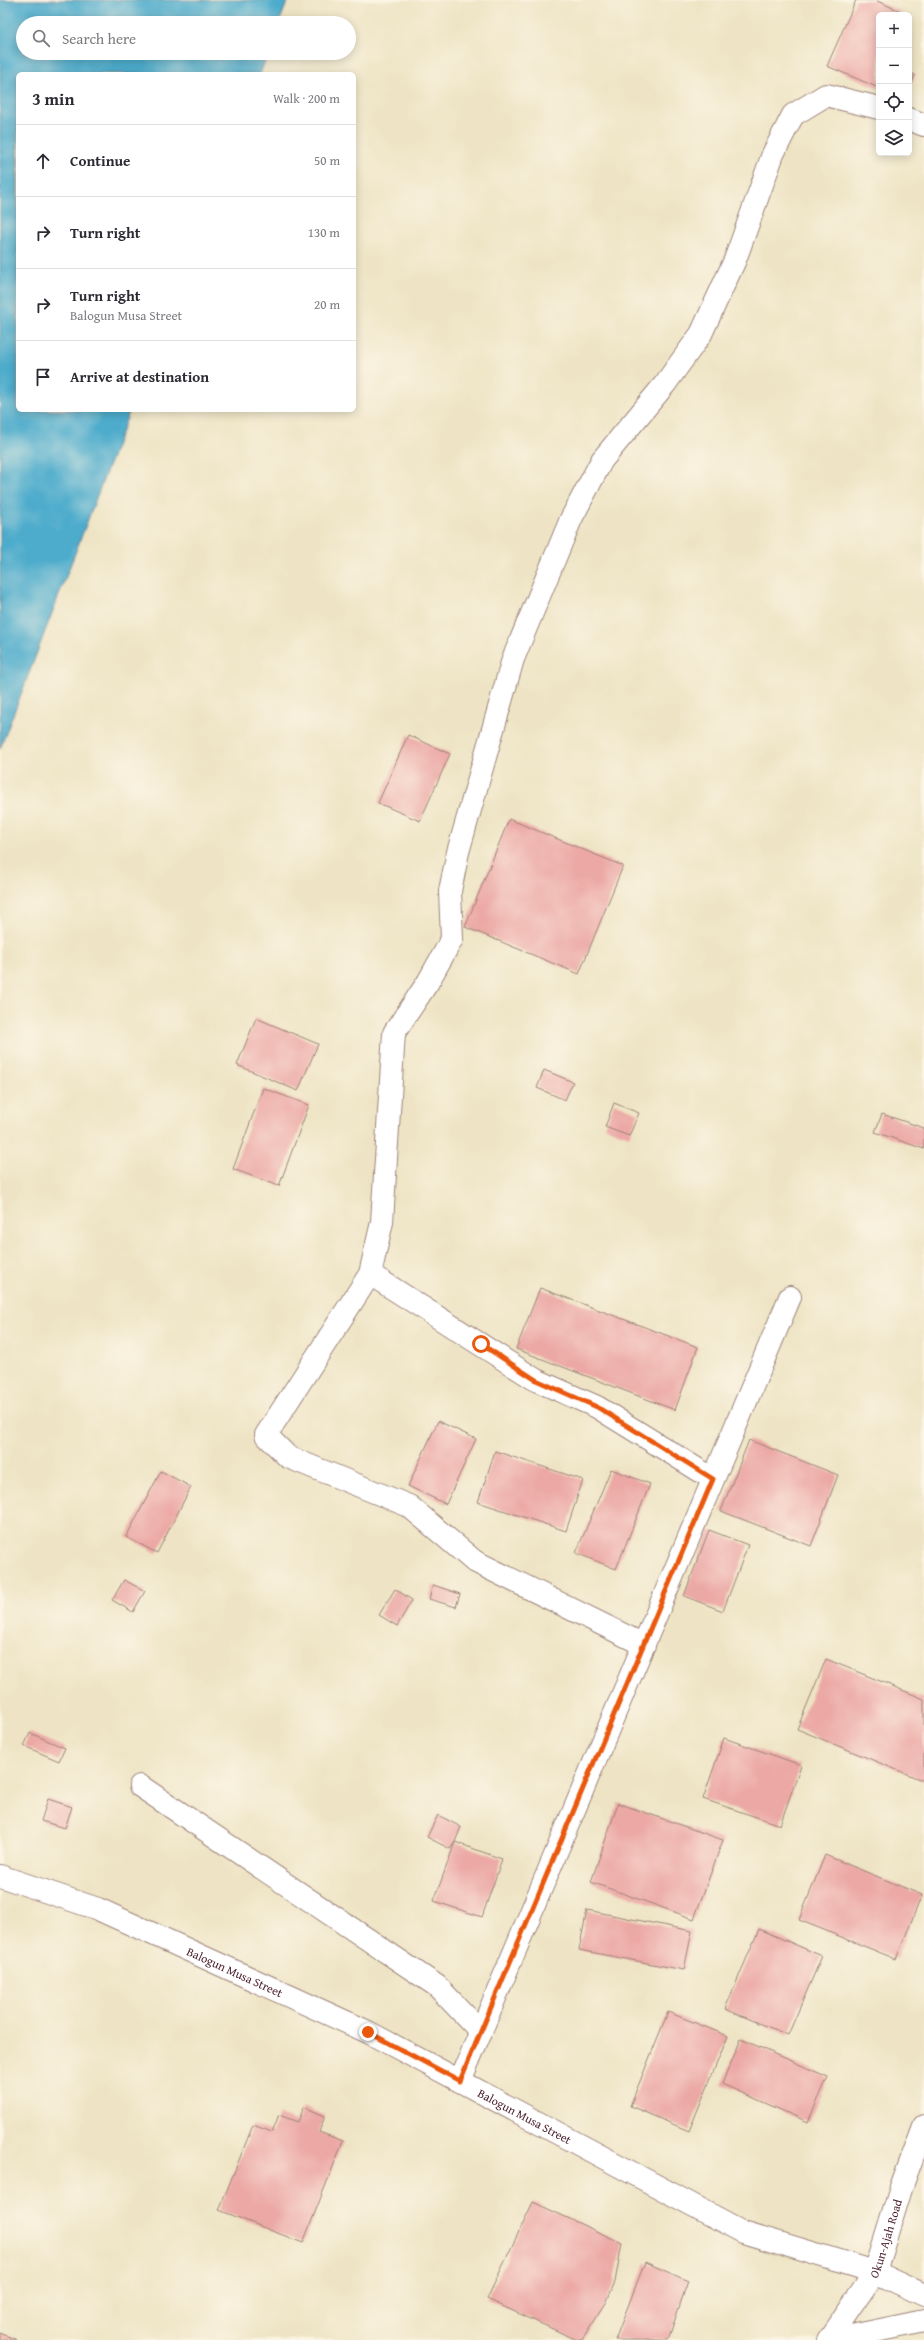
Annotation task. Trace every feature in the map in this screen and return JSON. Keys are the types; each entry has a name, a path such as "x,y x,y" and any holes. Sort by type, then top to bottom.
{"street":[{"path":"644,1645 474,1561 409,1506 288,1457 266,1435 370,1274 382,1222 394,1033 428,982 452,939 450,891 458,852 509,674 571,519 602,460 665,384 701,334 734,260 773,154 793,115 826,95 876,107"},
{"path":"912,120 924,125"},
{"path":"370,1274 536,1380 597,1407 713,1479"},
{"path":"460,2081 790,1297"},
{"path":"140,1786 437,1986 481,2032"},
{"name":"Balogun Musa Street","path":"0,1876 98,1909 368,2032 743,2232 875,2272 924,2295"},
{"name":"Okun-Ajah Road","path":"828,2340 875,2272 924,2126"},
{"path":"832,2340 924,2321"}],"water":[{"path":"0,0 288,0 282,16 16,16 16,60 265,60 261,72 16,72 16,412 129,412 0,749"}],"building":[{"path":"856,0 875,0 900,11 876,12 876,87 827,66"},
{"path":"912,74 915,75 912,82"},
{"path":"408,735 450,754 420,821 378,803"},
{"path":"509,819 623,866 579,974 465,927"},
{"path":"256,1018 318,1044 298,1091 237,1065"},
{"path":"544,1070 573,1082 565,1100 537,1088"},
{"path":"263,1088 309,1105 279,1186 233,1169"},
{"path":"614,1103 639,1113 629,1136 605,1127"},
{"path":"882,1114 924,1128 924,1149 875,1132"},
{"path":"540,1288 698,1347 675,1410 516,1349"},
{"path":"438,1421 476,1439 446,1504 408,1486"},
{"path":"749,1440 838,1475 811,1546 721,1511"},
{"path":"495,1451 583,1480 566,1531 478,1502"},
{"path":"611,1469 650,1484 616,1569 576,1553"},
{"path":"161,1471 191,1487 157,1553 126,1537"},
{"path":"709,1530 748,1545 723,1611 684,1596"},
{"path":"124,1580 145,1591 133,1612 112,1600"},
{"path":"433,1585 460,1594 456,1607 429,1599"},
{"path":"395,1589 412,1600 397,1626 379,1615"},
{"path":"826,1659 924,1699 924,1781 797,1729"},
{"path":"30,1733 65,1748 59,1761 24,1746"},
{"path":"724,1738 801,1765 780,1825 703,1799"},
{"path":"48,1799 72,1807 65,1828 41,1821"},
{"path":"618,1803 723,1840 694,1919 591,1882"},
{"path":"438,1815 461,1827 455,1842 450,1849 427,1837"},
{"path":"455,1842 502,1859 482,1917 434,1901"},
{"path":"825,1855 922,1895 896,1959 799,1920"},
{"path":"587,1910 692,1931 684,1970 579,1950"},
{"path":"759,1929 822,1956 788,2035 725,2009"},
{"path":"668,2012 728,2036 689,2131 630,2106"},
{"path":"741,2039 828,2077 808,2122 722,2084"},
{"path":"304,2107 325,2116 319,2132 343,2141 303,2243 219,2210 253,2125 272,2132 279,2115 298,2122"},
{"path":"533,2202 622,2243 615,2282 606,2303 582,2340 577,2340 487,2299"},
{"path":"645,2262 688,2281 668,2340 615,2340"},
{"path":"0,2333 17,2340 0,2340"}],"route":[{"path":"368,2032 460,2081 713,1479 597,1407 536,1380 481,1344"}]}
